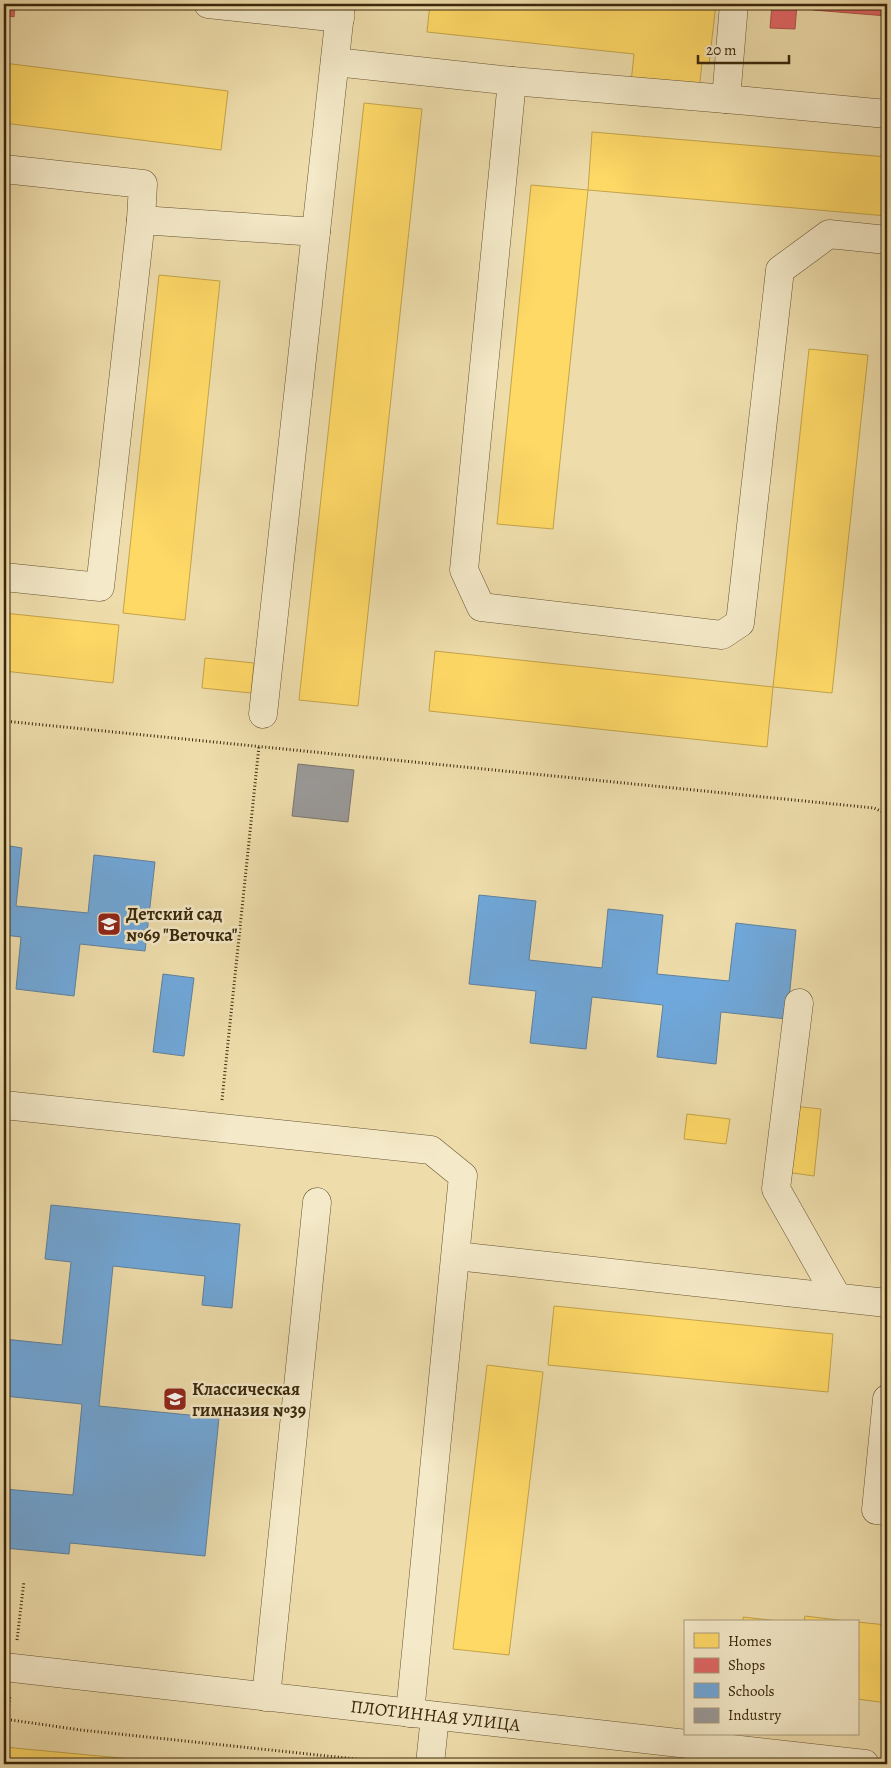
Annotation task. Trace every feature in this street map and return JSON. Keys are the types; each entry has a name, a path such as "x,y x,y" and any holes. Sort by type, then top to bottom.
{"street":[{"path":"208,4 341,11 263,714"},
{"path":"726,99 734,4"},
{"path":"335,62 512,81 887,114"},
{"path":"512,81 464,570 481,607 722,635 740,623 780,270 829,234 887,240"},
{"path":"4,169 143,184 142,220 100,587 4,577"},
{"path":"142,220 316,232"},
{"path":"799,1003 776,1189 837,1297"},
{"path":"4,1105 431,1150 463,1176 422,1715 430,1764"},
{"path":"266,1697 317,1202"},
{"path":"456,1256 887,1303"},
{"path":"887,1399 876,1510 887,1511"},
{"name":"ПЛОТИННАЯ УЛИЦА","path":"4,1667 422,1715 668,1753 865,1764"}],"path":[{"path":"219,1128 263,714"},
{"path":"4,721 874,808 887,814"},
{"path":"4,1719 81,1730 408,1764"}],"building: Homes":[{"path":"430,4 716,4 709,64 702,63 699,91 631,83 634,54 427,32"},
{"path":"4,63 228,91 221,150 4,123"},
{"path":"364,103 422,109 358,706 299,700"},
{"path":"592,132 887,157 887,216 588,190"},
{"path":"531,185 588,190 553,529 497,524"},
{"path":"159,275 220,281 185,620 123,613"},
{"path":"809,349 868,355 832,693 773,687"},
{"path":"4,613 119,625 113,683 4,671"},
{"path":"435,651 773,687 767,747 429,711"},
{"path":"205,658 254,663 251,693 202,688"},
{"path":"793,1106 821,1109 814,1176 786,1172"},
{"path":"687,1114 730,1119 726,1144 684,1139"},
{"path":"554,1306 833,1334 828,1392 548,1365"},
{"path":"487,1365 543,1372 509,1655 453,1649"},
{"path":"805,1616 838,1620 804,1620"},
{"path":"743,1617 770,1620 743,1620"},
{"path":"858,1622 887,1625 887,1703 858,1699"},
{"path":"4,1747 184,1764 4,1764"}],"building: Shops":[{"path":"4,4 15,4 14,17 4,15"},
{"path":"772,4 797,4 795,29 770,28"},
{"path":"814,4 887,4 887,16 813,10"}],"building: Schools":[{"path":"4,845 22,848 16,906 88,913 94,855 155,862 145,951 80,944 74,996 16,989 21,937 4,935"},
{"path":"479,895 536,901 529,960 602,968 608,909 663,915 657,974 729,981 736,923 796,930 787,1019 721,1012 716,1064 657,1057 663,1005 592,997 586,1049 530,1043 536,991 469,984"},
{"path":"163,974 194,978 184,1056 153,1052"},
{"path":"51,1205 240,1224 232,1308 202,1305 205,1276 113,1266 99,1406 219,1418 205,1556 70,1543 69,1554 4,1548 4,1489 73,1495 82,1404 4,1396 4,1339 62,1345 71,1262 45,1259"}],"building: Industry":[{"path":"298,764 354,770 348,822 292,816"}],"place":[{"name":"Детский сад №69 \"Веточка\"","path":"109,924"},
{"name":"Классическая гимназия №39","path":"175,1399"}]}
